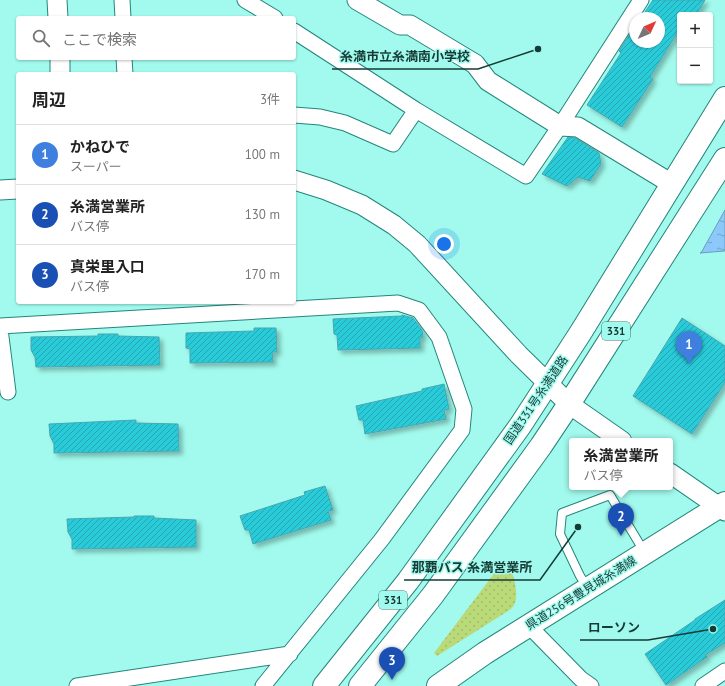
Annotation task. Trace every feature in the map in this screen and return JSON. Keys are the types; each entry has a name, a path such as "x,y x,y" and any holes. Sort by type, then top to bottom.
{"main road":[{"name":"国道331号糸満道路","path":"324,686 408,581 520,426 581,332 725,98"},
{"name":"331","path":"360,686 433,595 541,446 725,159"},
{"name":"県道256号豊見城糸満線","path":"445,684 485,653 723,507"}],"street":[{"path":"57,0 58,16"},
{"path":"122,0 123,16"},
{"path":"357,0 400,25 410,25 475,64 488,81 560,126 578,127 670,187"},
{"path":"296,32 416,110 526,176 641,0"},
{"path":"254,2 272,16"},
{"path":"60,60 60,72"},
{"path":"124,60 125,72"},
{"path":"296,115 320,117 345,123 393,144 416,110"},
{"path":"296,181 326,190 362,205 394,225 417,244 519,354 569,404 618,438"},
{"path":"0,190 16,188"},
{"path":"0,326 398,303 419,310 439,337 464,409 462,430 382,539 263,686"},
{"path":"0,330 8,392"},
{"path":"673,475 723,507"},
{"path":"529,626 581,678 591,686"},
{"path":"77,686 290,654"},
{"path":"703,686 725,671"}],"lane":[{"path":"588,589 580,576 560,534 562,513 610,495 637,541 646,553"}],"green space":[{"path":"506,561 509,562 516,587 516,599 514,605 511,609 437,656 434,653 502,563"}],"water":[{"path":"725,210 725,251 701,253"}],"building":[{"path":"653,0 705,0 698,12 677,12 677,33 650,77 653,79 622,127 587,105 621,53 619,51 629,35 629,48 665,48 665,12 645,12"},
{"path":"568,137 575,138 599,153 601,164 590,181 578,177 567,186 542,174"},
{"path":"402,315 413,318 422,330 423,337 420,338 420,348 338,350 337,335 334,334 333,319"},
{"path":"682,318 725,346 725,382 692,434 633,396"},
{"path":"254,328 276,328 277,352 272,352 273,362 190,363 190,349 186,348 186,333 254,331"},
{"path":"98,334 159,337 160,365 36,367 35,357 31,350 31,337 98,336"},
{"path":"444,384 449,409 444,410 446,419 365,434 363,420 359,420 356,406 422,391 422,389"},
{"path":"136,420 136,423 178,424 179,451 54,453 54,444 50,436 49,424"},
{"path":"325,486 333,510 328,511 331,520 253,544 249,530 245,530 240,516 305,495 304,492"},
{"path":"154,516 154,518 196,520 196,547 72,549 72,539 68,532 67,519"},
{"path":"725,600 725,643 705,655 707,657 666,685 645,654"}],"place":[{"name":"糸満市立糸満南小学校","path":"538,49"},
{"name":"かねひで","path":"689,364"},
{"name":"那覇バス 糸満営業所","path":"578,527"},
{"name":"糸満営業所","path":"621,536"},
{"name":"ローソン","path":"713,629"},
{"name":"真栄里入口","path":"392,680"}]}
